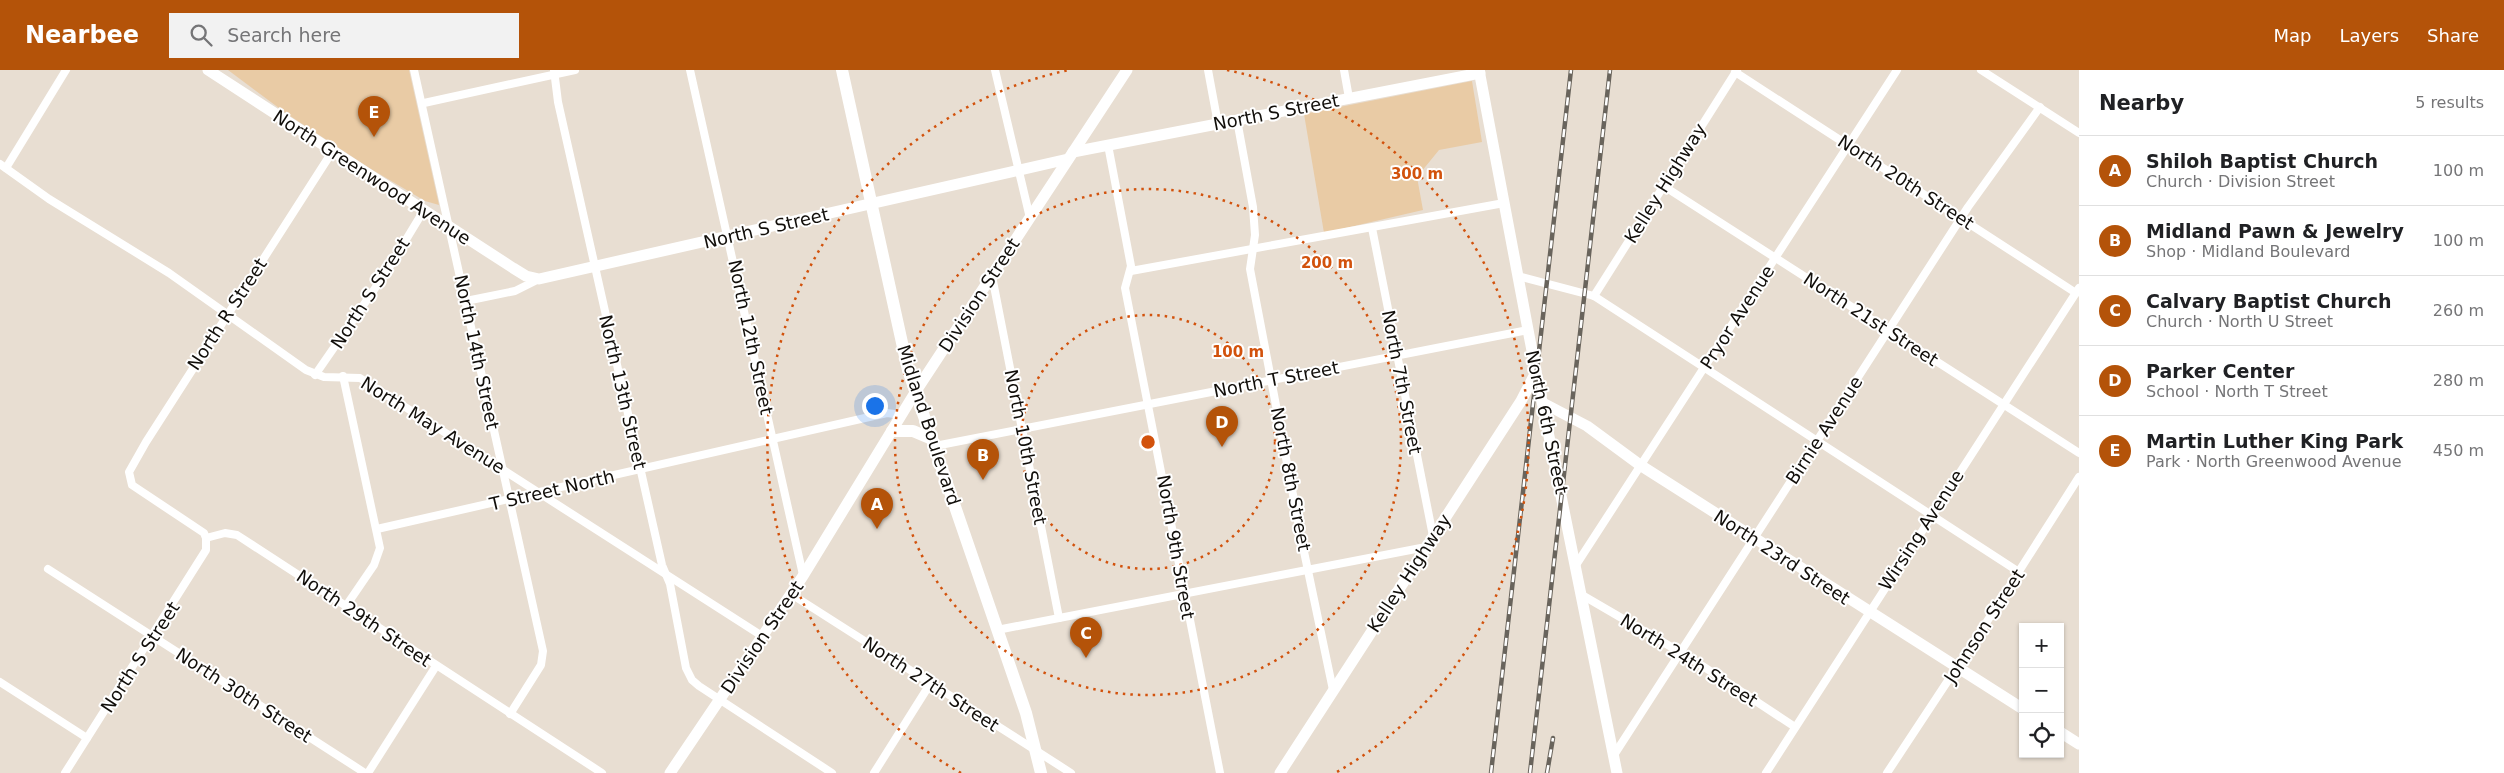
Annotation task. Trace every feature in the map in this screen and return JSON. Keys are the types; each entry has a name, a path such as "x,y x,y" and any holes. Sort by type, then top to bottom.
{"main road":[{"name":"Midland Boulevard","path":"842,70 908,370 1026,713 1041,773"},
{"path":"892,431 913,431 933,443"}],"street":[{"path":"66,70 3,166 49,200 169,273 316,375"},
{"name":"North Greenwood Avenue","path":"208,70 520,272 539,279"},
{"name":"North 14th Street","path":"414,70 424,103 438,181 544,658 510,714"},
{"path":"424,103 554,72 575,70"},
{"name":"North 12th Street","path":"690,70 729,237 803,576"},
{"path":"995,70 1030,218"},
{"name":"Division Street","path":"670,773 803,576 916,390 1127,70"},
{"path":"1208,70 1218,124"},
{"path":"1344,70 1349,98"},
{"name":"Pryor Avenue","path":"1576,565 1897,70"},
{"path":"1981,70 2079,133"},
{"name":"North S Street","path":"466,301 515,291 539,279 729,237 871,202 1018,171 1108,145 1479,71"},
{"name":"North 6th Street","path":"1479,71 1536,372 1618,773"},
{"name":"North 20th Street","path":"1736,71 1962,218 2078,290"},
{"name":"Kelley Highway","path":"1594,296 1662,185 1736,71"},
{"name":"North 13th Street","path":"554,72 558,102 641,470 670,584 689,675 692,680 719,699 832,773"},
{"name":"Birnie Avenue","path":"1614,755 1962,218 2040,107"},
{"name":"North 8th Street","path":"1237,120 1253,207 1254,249 1250,269 1333,690"},
{"name":"North 9th Street","path":"1108,145 1131,271 1125,282 1125,288 1220,773"},
{"name":"North R Street","path":"206,538 200,530 132,485 129,479 129,472 146,442 332,152"},
{"name":"North 21st Street","path":"1662,185 2079,453"},
{"path":"1131,271 1504,203"},
{"name":"North S Street","path":"316,375 424,210"},
{"name":"North 7th Street","path":"1372,228 1433,536"},
{"name":"North 10th Street","path":"992,276 1059,618"},
{"path":"1518,276 1594,296 2019,572"},
{"name":"Wirsing Avenue","path":"1766,773 1868,612 2078,290"},
{"name":"North T Street","path":"933,443 1022,428 1528,330"},
{"name":"Kelley Highway","path":"1280,773 1522,401 1536,372"},
{"name":"North May Avenue","path":"316,375 360,378 762,636"},
{"path":"343,376 380,548 378,556 346,606"},
{"name":"North 23rd Street","path":"1543,403 1587,426 1640,465 2019,707"},
{"name":"T Street North","path":"377,529 887,413 902,415"},
{"name":"Johnson Street","path":"1886,773 2019,572 2079,477"},
{"name":"North 29th Street","path":"206,538 225,533 237,535 602,773"},
{"name":"North S Street","path":"65,773 203,557 206,538"},
{"path":"997,630 1426,547"},
{"name":"North 30th Street","path":"48,569 366,773"},
{"name":"North 27th Street","path":"791,594 1071,773"},
{"name":"North 24th Street","path":"1582,595 1680,652 1795,727"},
{"path":"366,773 436,666"},
{"path":"0,682 87,738"},
{"path":"874,773 930,684"},
{"path":"2064,735 2079,744"}],"shaded area":[{"path":"228,70 409,70 439,205 425,201 371,169 287,114"},
{"path":"1472,81 1482,142 1439,150 1417,177 1423,210 1324,233 1304,114"}],"railway":[{"path":"1491,773 1571,70"},
{"path":"1530,773 1610,70"},
{"path":"1547,773 1553,738"}],"place":[{"name":"Martin Luther King Park","path":"374,137"},
{"name":"Parker Center","path":"1222,447"},
{"name":"Midland Pawn & Jewelry","path":"983,480"},
{"name":"Shiloh Baptist Church","path":"877,529"},
{"name":"Calvary Baptist Church","path":"1086,658"}]}
